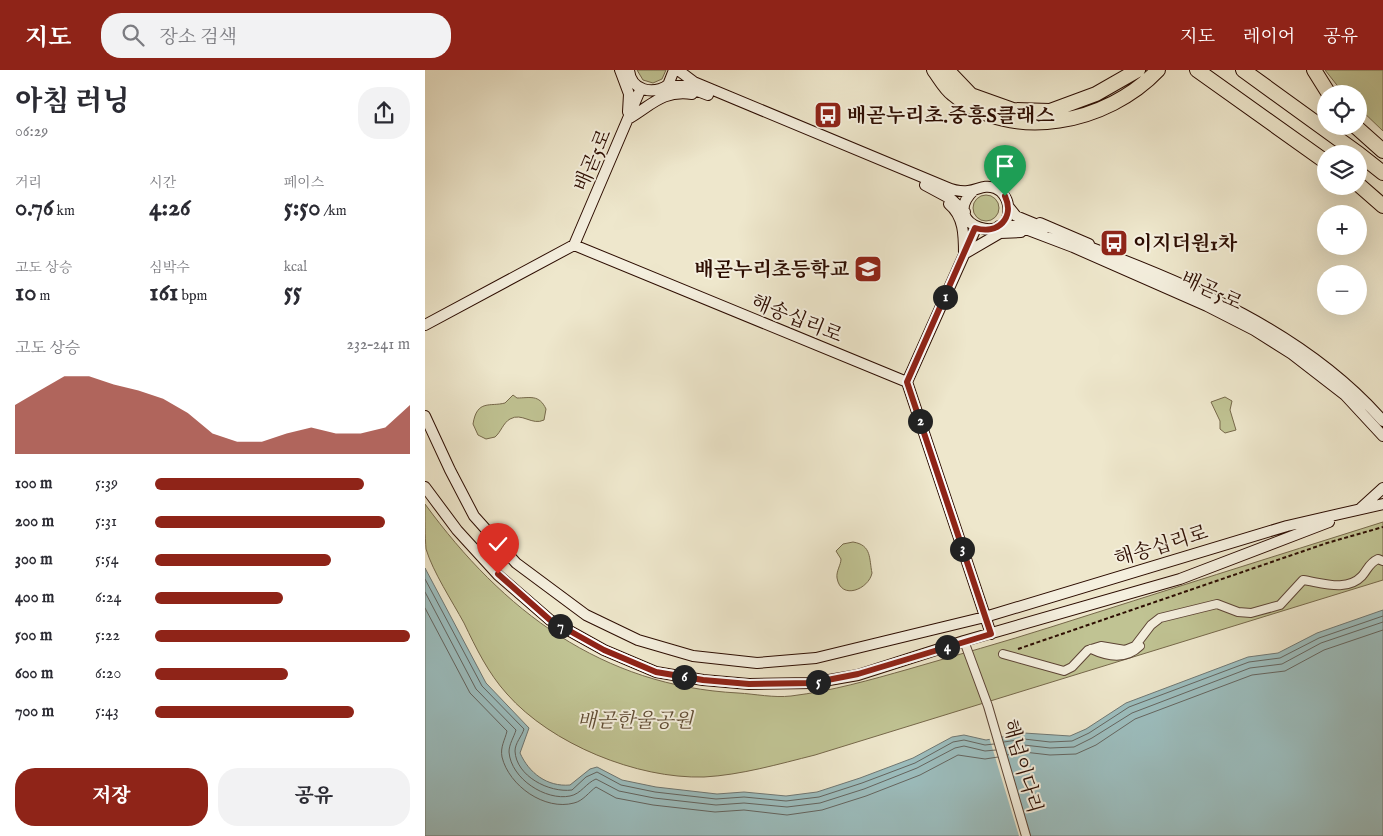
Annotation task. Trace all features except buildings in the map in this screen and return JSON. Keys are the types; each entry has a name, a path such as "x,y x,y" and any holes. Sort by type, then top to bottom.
{"highway":[{"path":"934,70 952,94 977,110 1012,123 1046,124 1092,113 1139,87 1156,72"},
{"path":"947,70 971,94 1013,110 1050,111 1096,94 1138,70"},
{"path":"1197,70 1317,156"},
{"path":"1243,70 1347,145"},
{"path":"1314,70 1323,85"},
{"path":"1365,135 1383,151"},
{"path":"1367,160 1383,173"},
{"path":"1367,192 1383,206"}],"street":[{"path":"620,70 629,94 628,119"},
{"path":"629,70 632,81 641,88"},
{"name":"배곧5로","path":"666,86 676,70 712,93 921,180 955,190 973,190 980,187 994,188 1005,196 1008,206 1022,219 1120,263"},
{"path":"689,70 712,93"},
{"name":"배곧5로","path":"574,245 641,88 653,91 666,86 683,86 712,93"},
{"path":"628,119 661,96 683,92 712,93"},
{"path":"921,180 957,212 963,226 964,254"},
{"name":"배곧5로","path":"921,180 965,212 970,223 975,228 991,230 999,226 1012,225 1032,230 1120,263 1240,312 1273,332 1332,373 1383,421"},
{"name":"배곧5로","path":"921,180 958,185 984,180 996,181 1009,192 1015,208 1024,215 1207,306 1262,335 1292,354 1345,395 1383,436"},
{"path":"965,212 965,201 973,190"},
{"path":"999,226 1007,216 1008,206"},
{"path":"975,228 907,382 991,634"},
{"path":"964,254 1000,233 1021,231 1120,263"},
{"path":"425,325 574,245"},
{"name":"해송십리로","path":"574,245 907,382"},
{"name":"해송십리로","path":"425,416 449,470 474,516 516,563 586,614 638,640 693,656 757,663 816,658 985,617 1287,526 1383,504"},
{"name":"해송십리로","path":"425,486 457,530 498,574 550,620 604,650 656,672 703,680 749,684 812,683 858,674 965,641 1180,580 1290,539 1354,512"},
{"path":"1354,512 1383,488"},
{"path":"1003,654 1064,671 1072,667 1091,649 1105,655 1120,657 1134,653 1151,625 1161,618 1217,604 1238,612 1251,613 1275,607 1280,605 1303,580 1345,586 1354,583 1371,562 1378,559 1383,561"},
{"name":"해넘이다리","path":"965,641 988,706 1026,836"}],"path":[{"path":"1003,654 1327,543 1383,526"}],"green space":[{"path":"637,70 666,70 662,79 653,83 643,80"},
{"path":"1325,70 1383,70 1383,131 1367,116 1367,85 1337,85"},
{"path":"986,195 995,199 999,208 995,217 986,221 977,217 973,208 977,199"},
{"path":"513,395 517,398 534,398 540,401 546,409 544,420 535,421 514,417 504,425 495,437 486,439 478,435 473,424 475,416 481,407 505,403"},
{"path":"1225,397 1232,401 1230,410 1236,430 1225,433 1220,429 1220,421 1211,402"},
{"name":"배곧한울공원","path":"425,504 455,543 488,578 522,609 560,636 600,658 643,676 689,687 771,696 791,696 821,691 909,669 1033,633 1383,522 1383,580 815,755 732,774 704,777 678,776 624,765 571,743 525,712 507,694 483,660 429,558 426,549"},
{"path":"853,542 867,549 872,573 870,579 861,588 849,591 840,585 837,578 841,559 836,551 843,544"}],"water":[{"path":"425,568 486,683 529,728 520,753 528,767 540,777 554,784 570,785 590,769 597,767 622,780 656,787 717,794 744,792 786,796 817,792 913,758 952,737 964,735 986,740 1024,733 1070,736 1086,729 1126,703 1248,657 1278,653 1317,633 1383,610 1383,836 425,836"}],"pier":[{"path":"999,735 1029,836 1019,836 989,737"}],"place":[{"name":"배곧누리초.중흥S클래스","path":"828,115"},
{"name":"이지더원1차","path":"1114,243"},
{"name":"배곧누리초등학교","path":"868,269"}],"route":[{"path":"498,574 550,620 604,650 656,672 703,680 749,684 812,683 858,674 991,634 907,382 975,228 991,230 1003,223 1009,209 1005,196"}]}
